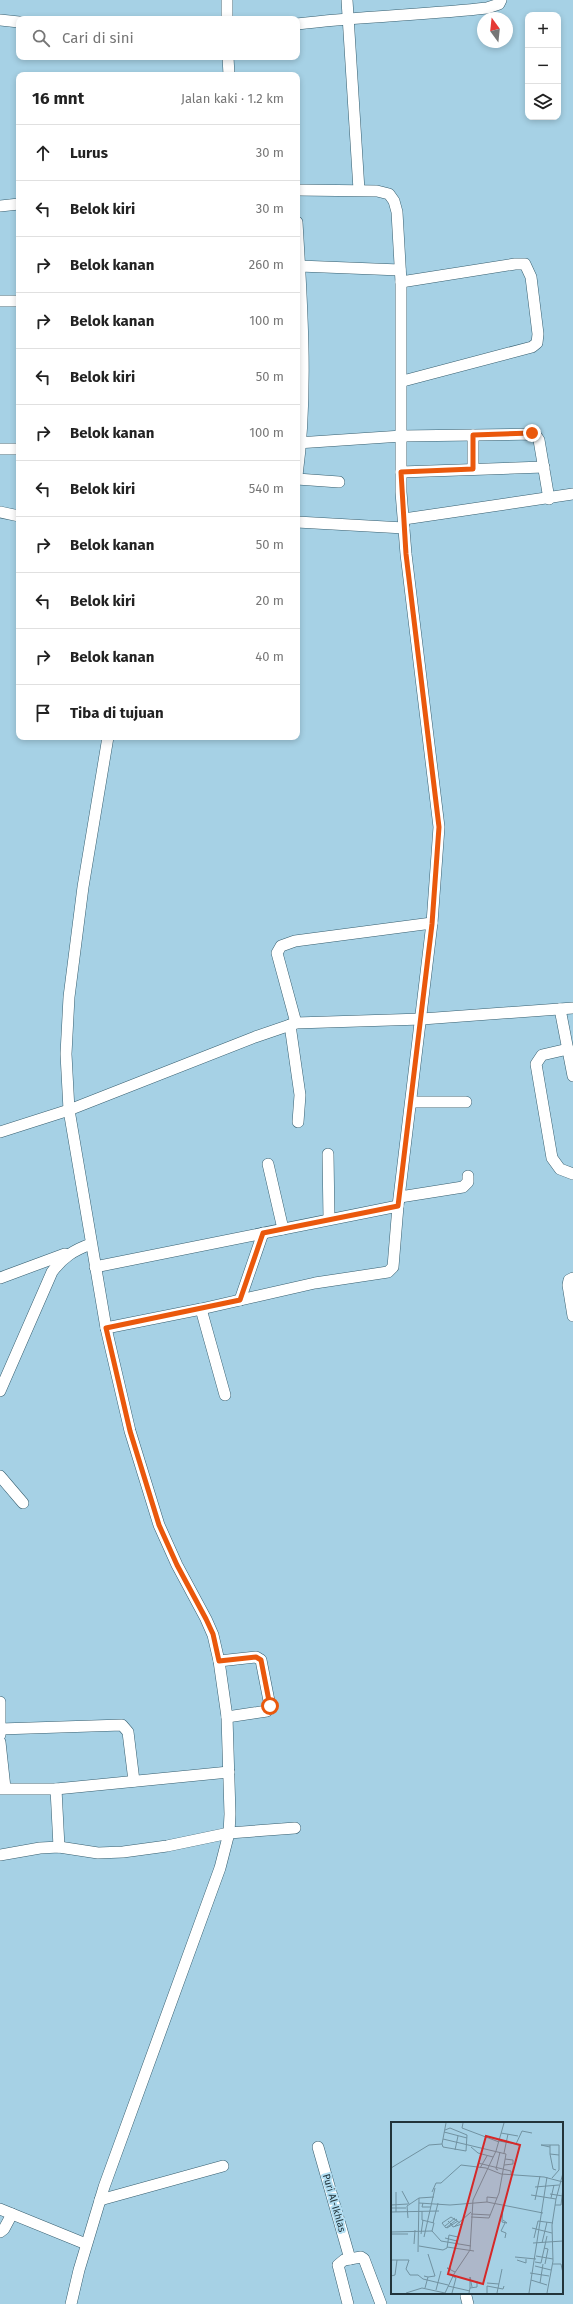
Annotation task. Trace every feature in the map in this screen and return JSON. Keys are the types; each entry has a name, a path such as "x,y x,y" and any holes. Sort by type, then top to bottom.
{"street":[{"path":"227,0 227,16"},
{"path":"347,0 359,190"},
{"path":"300,24 347,17 397,16 481,8 499,4 501,0"},
{"path":"0,20 16,22"},
{"path":"228,60 229,72"},
{"path":"106,1328 201,1309 315,1283 391,1270 410,1102 422,1019 432,924 439,827 422,692 404,524 401,472 402,381 397,212 394,201 389,194 359,190 300,190"},
{"path":"0,206 16,204"},
{"path":"300,266 400,276 525,264 531,277 538,334 537,343 532,347 402,381"},
{"path":"300,295 302,354 300,413"},
{"path":"0,301 16,301"},
{"path":"300,443 402,436 535,434 539,440 549,499"},
{"path":"473,435 473,469"},
{"path":"0,449 16,448"},
{"path":"401,472 544,467"},
{"path":"300,478 340,482"},
{"path":"300,522 404,524 573,494"},
{"path":"0,512 16,515"},
{"path":"71,2304 86,2244 100,2200 220,1868 229,1833 227,1717 219,1661 209,1624 177,1565 159,1525 130,1431 106,1328 69,1110 66,1054 69,997 83,887 108,740"},
{"path":"298,1122 300,1095 293,1024 277,953 281,946 295,941 432,924"},
{"path":"0,1132 69,1110 293,1024 422,1019 573,1008"},
{"path":"560,1009 573,1076"},
{"path":"568,1049 542,1055 536,1064 552,1158 560,1169 573,1174"},
{"path":"410,1102 466,1102"},
{"path":"328,1154 329,1219"},
{"path":"268,1164 284,1229"},
{"path":"95,1267 284,1229 463,1187 468,1182 468,1176"},
{"path":"240,1300 263,1233"},
{"path":"0,1278 91,1244"},
{"path":"0,1391 52,1272 59,1262 72,1251"},
{"path":"573,1278 569,1280 568,1285 573,1316"},
{"path":"201,1309 225,1395"},
{"path":"0,1476 22,1503"},
{"path":"219,1661 256,1657 261,1660 270,1706 267,1711 227,1717"},
{"path":"0,1702 0,1738"},
{"path":"0,1728 122,1725 128,1732 134,1781"},
{"path":"0,1742 2,1789 56,1788 229,1772"},
{"path":"56,1788 59,1847"},
{"path":"0,1855 40,1848 59,1847 98,1853 123,1852 166,1846 229,1833 295,1828"},
{"name":"Puri Al-Ikhlas","path":"318,2147 350,2259"},
{"path":"100,2200 223,2166"},
{"path":"0,2209 86,2244"},
{"path":"0,2232 4,2229 12,2214"},
{"path":"348,2304 337,2269 339,2262 361,2257 364,2259 381,2304"}],"route":[{"path":"270,1706 262,1662 259,1658 256,1657 219,1661 213,1634 177,1565 159,1525 130,1431 106,1328 240,1300 263,1233 398,1206 410,1102 422,1019 439,853 439,827 429,736 422,692 406,554 401,492 401,472 473,469 473,435 532,433"}]}
